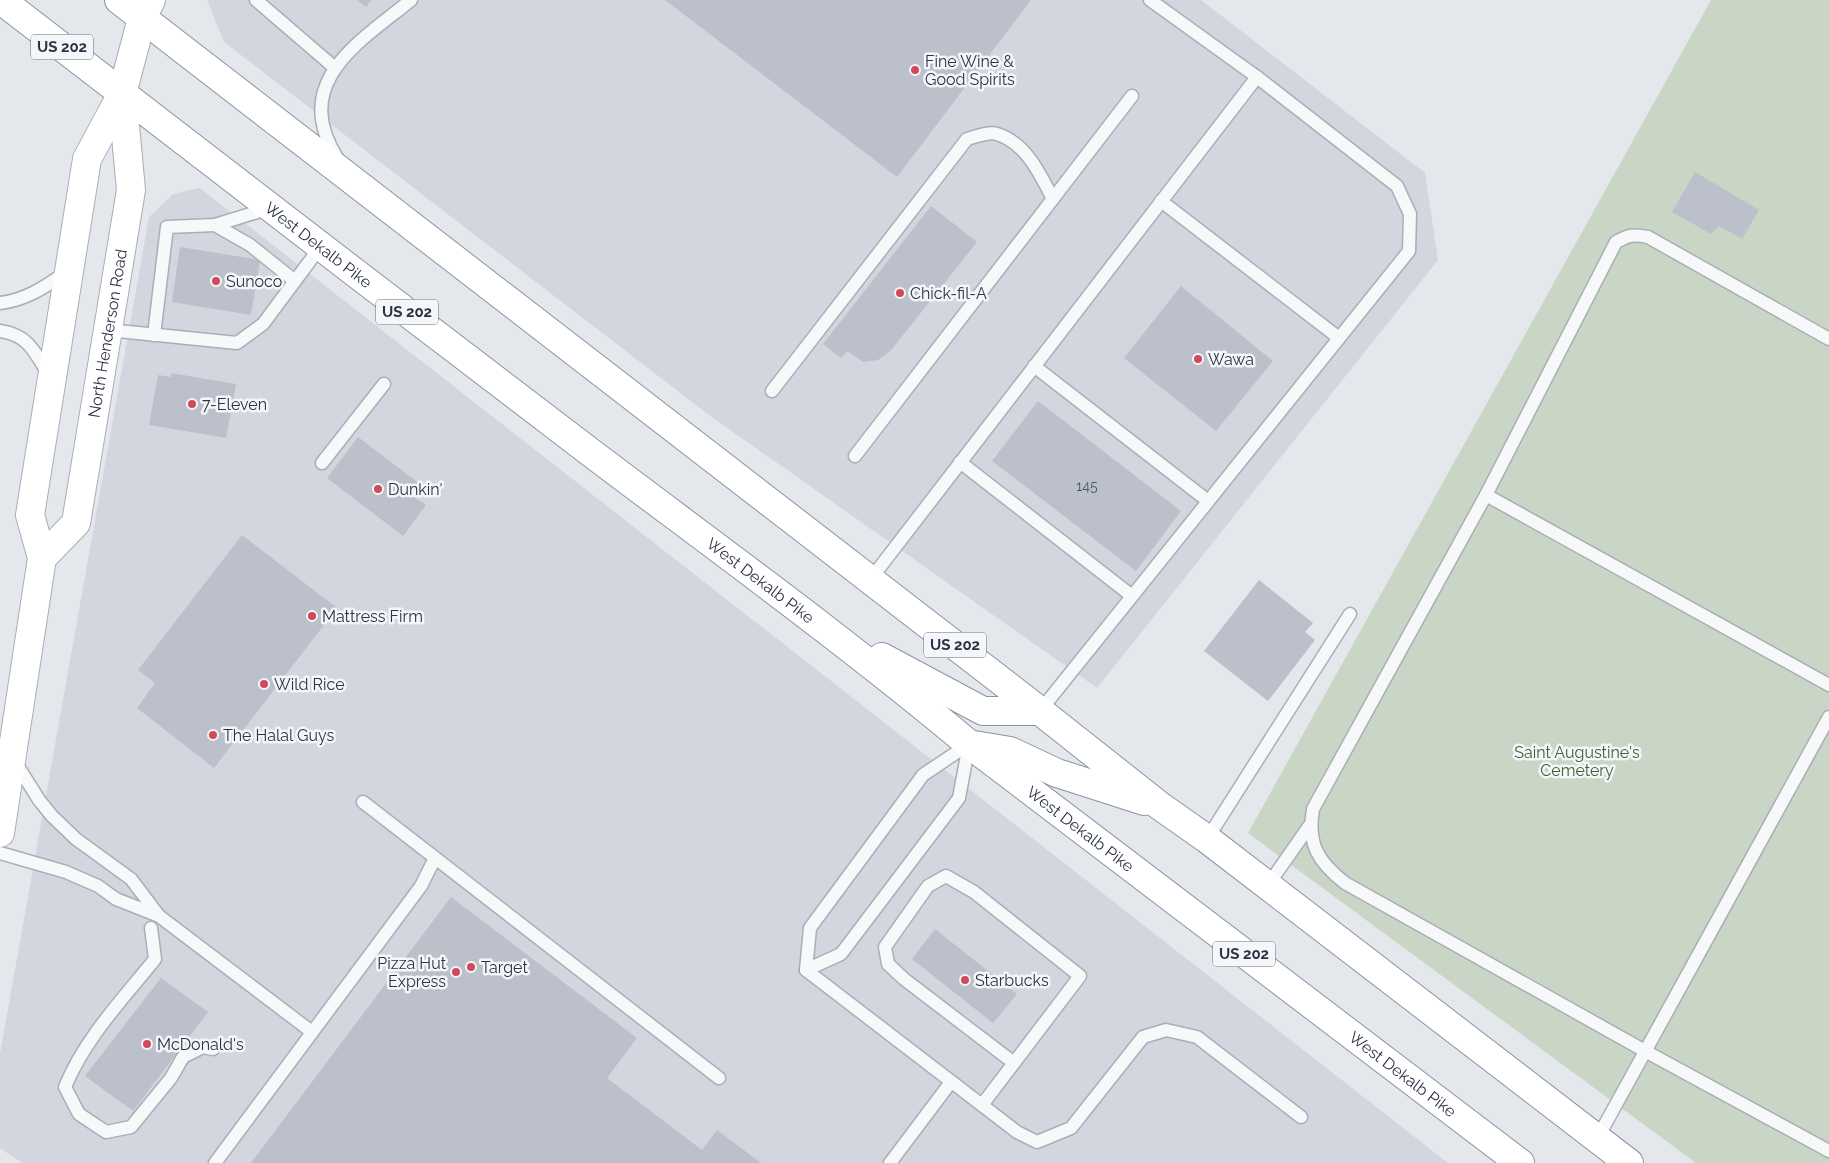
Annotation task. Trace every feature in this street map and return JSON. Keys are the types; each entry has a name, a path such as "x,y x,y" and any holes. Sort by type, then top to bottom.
{"main road":[{"name":"West Dekalb Pike","path":"1,0 270,208 916,700 969,744 1520,1163"},
{"name":"US 202","path":"119,0 147,9 348,177 1040,711 1160,806 1268,885 1629,1163"},
{"name":"North Henderson Road","path":"0,833 13,758 42,558 30,515 87,159 122,94 147,9"},
{"name":"North Henderson Road","path":"42,558 76,523 131,190 122,94"},
{"path":"804,614 983,711 1040,711"},
{"path":"969,744 1010,751 1057,773 1160,806"}],"lane":[{"path":"256,0 335,68"},
{"path":"348,177 328,144 321,125 321,102 326,80 356,45 411,0"},
{"path":"1040,711 1408,251 1410,214 1396,186 1257,77 1150,0"},
{"path":"870,580 1257,77"},
{"path":"855,456 1132,96"},
{"path":"772,391 967,139 996,133 1021,146 1040,174 1053,199"},
{"path":"1161,201 1339,338"},
{"path":"154,335 167,227 215,225 270,208"},
{"path":"215,225 250,245 295,281"},
{"path":"1829,339 1648,237 1627,236 1616,242 1486,495 1313,809 1310,825 1313,842 1320,859 1329,870 1345,883 1645,1051 1829,1151"},
{"path":"108,330 238,343 263,324 321,246"},
{"path":"0,303 22,299 34,294 70,270"},
{"path":"0,331 17,335 26,341 52,380"},
{"path":"1034,366 1208,501"},
{"path":"322,463 384,384"},
{"path":"960,462 1132,596"},
{"path":"1486,495 1829,685"},
{"path":"1207,839 1350,614"},
{"path":"1597,1139 1829,716"},
{"path":"806,970 810,928 923,775 969,744"},
{"path":"806,970 841,954 959,798 969,744"},
{"path":"13,758 39,800 57,822 76,839 131,879 160,916 312,1032"},
{"path":"362,802 719,1078"},
{"path":"1268,885 1310,825"},
{"path":"0,853 74,874 98,886 116,899 160,916"},
{"path":"215,1163 421,886 434,858"},
{"path":"982,1105 1014,1063 1080,976 974,892 946,876 928,886 885,947 888,964 904,979 1014,1063"},
{"path":"151,928 155,959 89,1041 65,1087 78,1114 106,1132 131,1127 171,1078 184,1056 203,1047 214,1049"},
{"path":"806,970 1017,1132 1038,1142 1071,1128 1143,1038 1166,1030 1197,1037 1301,1117"},
{"path":"890,1163 951,1082"}],"shaded area":[{"path":"207,0 1201,0 1425,173 1438,260 1097,688 709,415 224,42"},
{"path":"200,188 1448,1163 22,1163 0,1148 0,1054 149,217 173,194"}],"green space":[{"name":"Saint Augustine's Cemetery","path":"1711,0 1829,0 1829,1163 1696,1163 1248,833"}],"building":[{"path":"357,0 371,0 366,7"},
{"path":"665,0 1031,0 897,177"},
{"path":"1695,172 1759,210 1742,239 1719,226 1711,234 1672,212"},
{"name":"Chick-fil-A","path":"931,206 977,242 892,349 885,355 878,360 863,362 847,351 841,358 823,344"},
{"name":"Sunoco","path":"180,247 260,260 251,315 172,302"},
{"name":"Wawa","path":"1181,286 1273,361 1216,431 1124,358"},
{"name":"7-Eleven","path":"171,373 236,384 226,438 149,425 158,375 171,377"},
{"path":"1038,401 1181,511 1136,571 992,461"},
{"name":"Dunkin'","path":"358,437 420,484 411,495 426,505 403,536 327,478"},
{"path":"242,535 337,608 214,768 137,708 155,683 138,670"},
{"path":"1259,580 1313,623 1305,632 1315,640 1268,701 1204,651"},
{"name":"Target","path":"451,897 637,1038 607,1078 702,1150 717,1130 761,1163 251,1163"},
{"path":"935,929 1017,994 993,1023 912,959"},
{"name":"McDonald's","path":"161,978 208,1012 133,1111 85,1076"}],"place":[{"name":"Fine Wine & Good Spirits","path":"915,70"},
{"name":"Sunoco","path":"216,281"},
{"name":"Chick-fil-A","path":"900,293"},
{"name":"Wawa","path":"1198,359"},
{"name":"7-Eleven","path":"192,404"},
{"name":"Dunkin'","path":"378,489"},
{"name":"Mattress Firm","path":"312,616"},
{"name":"Wild Rice","path":"264,684"},
{"name":"The Halal Guys","path":"213,735"},
{"name":"Target","path":"471,967"},
{"name":"Pizza Hut Express","path":"456,972"},
{"name":"Starbucks","path":"965,980"},
{"name":"McDonald's","path":"147,1044"}]}
